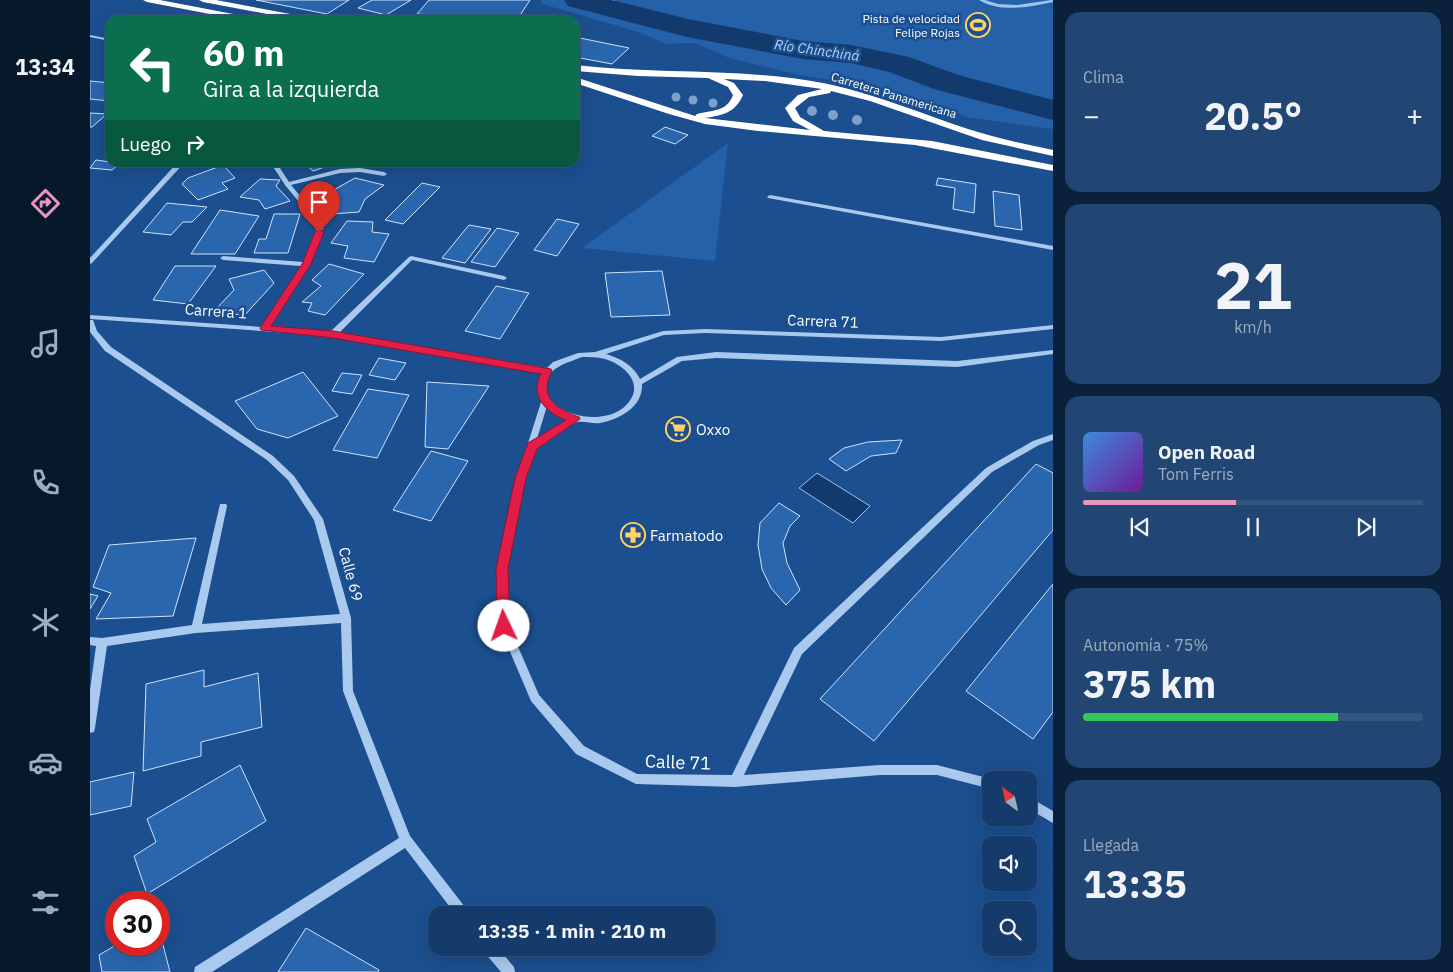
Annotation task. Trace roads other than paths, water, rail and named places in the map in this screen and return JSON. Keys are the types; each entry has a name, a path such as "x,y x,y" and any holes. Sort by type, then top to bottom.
{"highway":[{"path":"147,0 227,15"},
{"path":"203,0 285,15"},
{"name":"Carretera Panamericana","path":"580,69 610,72 727,75 778,79 828,87 860,95 1008,144 1053,153"},
{"path":"673,114 697,116 719,113 734,106 738,95 731,85 715,78 694,74"},
{"path":"580,81 607,89 673,114 736,126 803,134 916,142 1053,168"},
{"path":"837,135 813,129 796,119 790,108 798,98 814,92 837,90 860,95"}],"street":[{"path":"90,36 105,39"},
{"path":"90,262 177,167"},
{"path":"265,328 306,264 321,225 287,184 276,167"},
{"path":"287,184 340,171 360,170 384,174"},
{"path":"770,197 1053,248"},
{"path":"223,258 306,264"},
{"path":"333,334 411,258 504,278"},
{"name":"Carrera 1","path":"90,317 333,334 547,371"},
{"name":"Calle 69","path":"90,322 94,332 108,349 270,458 291,478 318,519 346,618 348,691 406,840 457,906"},
{"name":"Carrera 71","path":"595,355 663,333 706,331 941,340 1053,327"},
{"path":"638,384 680,359 716,355 956,364 1053,352"},
{"path":"581,355 595,355 620,362 629,368 638,384 638,393 634,402 621,413 603,419 575,419 563,415 552,408 545,401 541,391 542,381 547,371 556,363 568,358 581,355"},
{"name":"Calle 71","path":"545,401 521,478 502,569 504,626 535,698 580,750 636,779 735,781 880,770 937,770 982,782"},
{"path":"532,446 575,419"},
{"path":"735,781 798,652 989,470 1036,443 1053,437"},
{"path":"196,628 223,506"},
{"path":"90,641 102,642 196,628 346,618"},
{"path":"90,728 102,642"},
{"path":"1038,808 1053,817"},
{"path":"200,972 406,840"},
{"path":"496,956 509,972"}],"waterway":[{"name":"Río Chinchiná","path":"578,0 687,28 803,50 851,54 898,64 946,82 1053,110"},
{"path":"611,8 613,0"},
{"path":"981,0 1007,6 1026,6 1053,1"}],"place":[{"name":"Pista de velocidad Felipe Rojas","path":"978,25"},
{"name":"Oxxo","path":"678,429"},
{"name":"Farmatodo","path":"633,535"}]}
